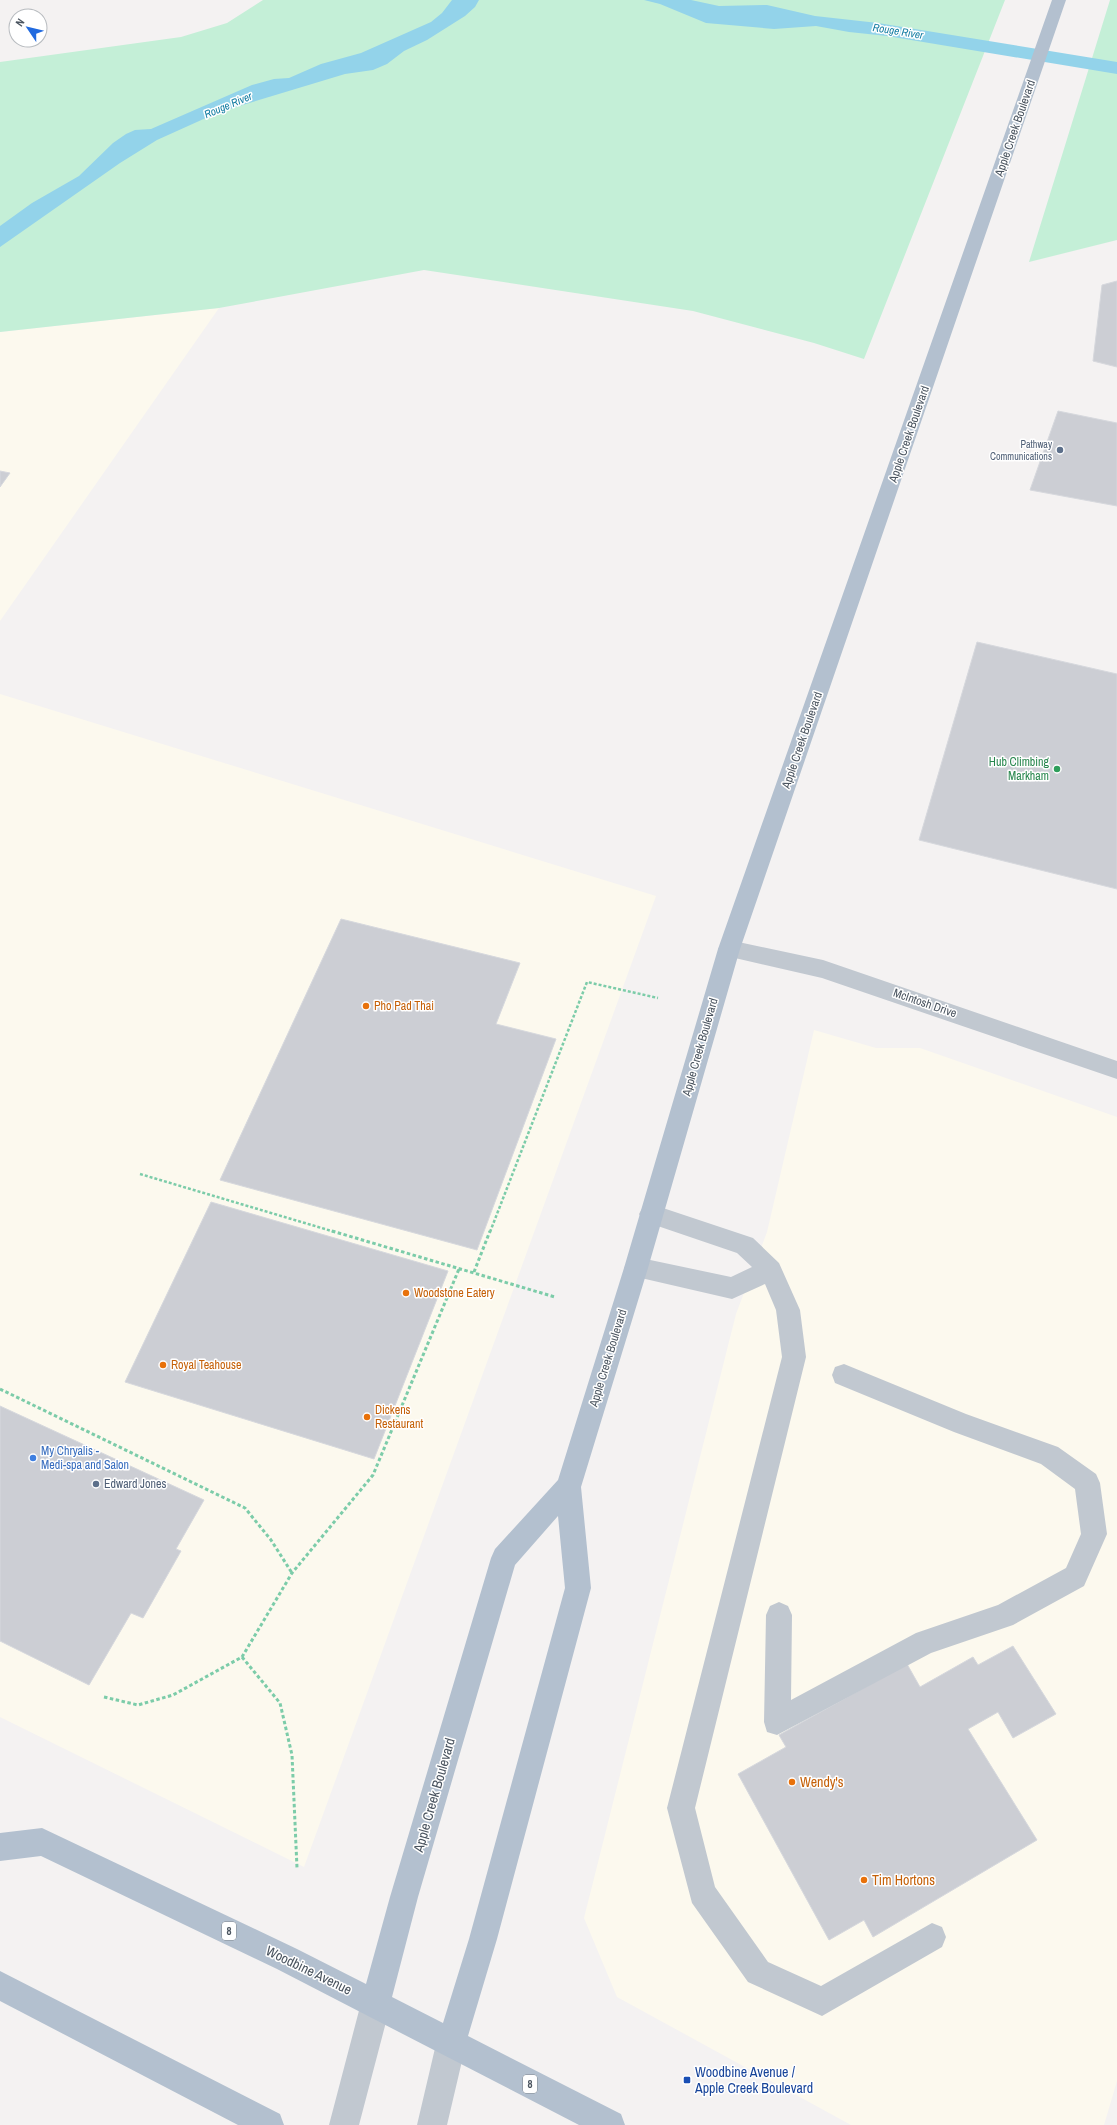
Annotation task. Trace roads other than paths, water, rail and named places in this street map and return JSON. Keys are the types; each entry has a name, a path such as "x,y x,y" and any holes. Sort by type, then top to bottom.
{"main road":[{"name":"Apple Creek Boulevard","path":"451,2044 483,1939 578,1588 568,1487 636,1268 729,949 1030,86 1057,3"},
{"name":"Apple Creek Boulevard","path":"376,2003 404,1897 504,1558 568,1487"},
{"name":"Woodbine Avenue","path":"0,1847 42,1842 376,2003 451,2044 610,2125"},
{"path":"0,1985 269,2125"}],"street":[{"name":"McIntosh Drive","path":"729,949 823,969 1117,1070"},
{"path":"651,1214 745,1245 771,1270 788,1310 794,1357 681,1808 702,1893 758,1972 822,2001 932,1937"},
{"path":"636,1268 732,1288 771,1270"},
{"path":"779,1615 777,1722 925,1642 1004,1616 1075,1577 1094,1534 1087,1482 1049,1455 963,1424 844,1375"},
{"name":"Apple Creek Boulevard","path":"344,2125 376,2003"},
{"name":"Apple Creek Boulevard","path":"432,2125 451,2044"}],"water":[{"name":"Rouge River","path":"452,0 479,0 475,7 465,16 427,40 404,51 387,64 373,70 345,74 236,107 208,117 157,140 120,163 0,247 0,226 32,203 79,176 113,143 126,134 135,130 151,129 252,85 274,79 289,78 321,64 361,53 431,22 442,13"},
{"name":"Rouge River","path":"644,0 691,0 719,6 767,5 815,16 878,23 1117,62 1117,74 887,36 849,32 816,26 774,29 706,23 660,4"}],"place":[{"name":"Pathway Communications","path":"1060,450"},
{"name":"Hub Climbing Markham","path":"1057,769"},
{"name":"Pho Pad Thai","path":"366,1006"},
{"name":"Woodstone Eatery","path":"406,1293"},
{"name":"Royal Teahouse","path":"163,1365"},
{"name":"Dickens Restaurant","path":"367,1417"},
{"name":"My Chryalis - Medi-spa and Salon","path":"33,1458"},
{"name":"Edward Jones","path":"96,1484"},
{"name":"Wendy's","path":"792,1782"},
{"name":"Tim Hortons","path":"864,1880"},
{"name":"Woodbine Avenue / Apple Creek Boulevard","path":"687,2080"}]}
